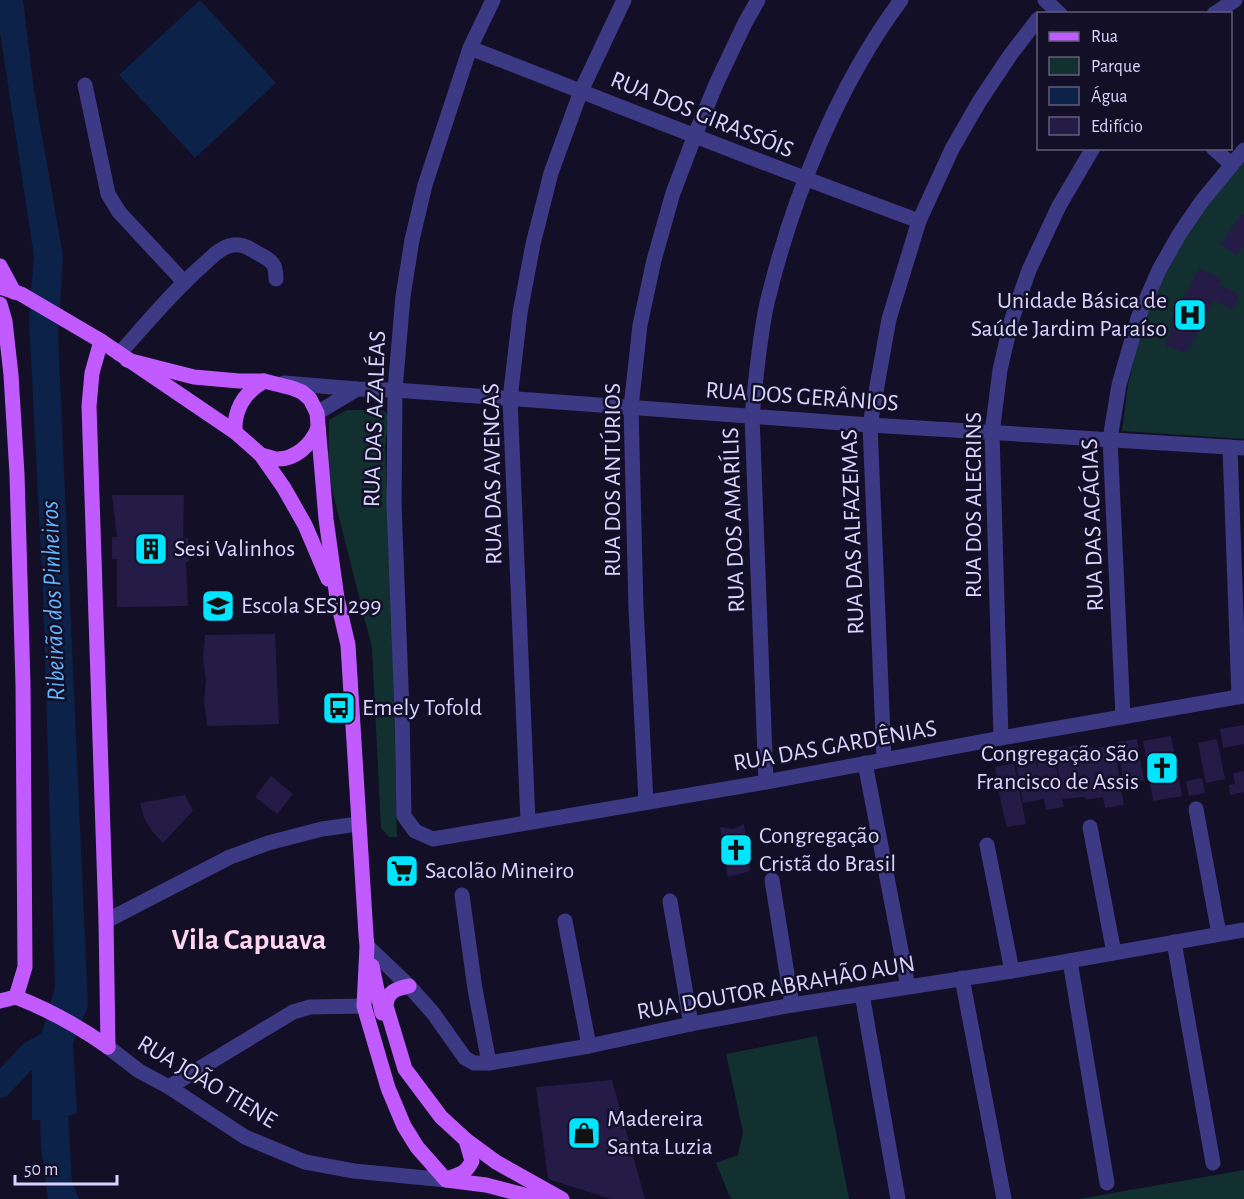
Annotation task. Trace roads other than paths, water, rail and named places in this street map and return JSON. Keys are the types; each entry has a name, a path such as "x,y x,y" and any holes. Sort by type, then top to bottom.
{"main road":[{"path":"0,266 12,291 101,341 235,432 261,455 284,488 305,525 337,598"},
{"path":"0,304 5,321 11,375 16,452 22,684 25,967 22,999 0,1001"},
{"path":"101,341 92,373 89,406 108,1047"},
{"path":"123,357 194,377 264,381 292,388 302,392 310,399 318,421 326,519 337,598 348,645 367,946 364,1006 388,1088 404,1126 417,1147 446,1180 486,1185 540,1199"},
{"path":"235,432 235,420 242,400 255,386 264,381"},
{"path":"261,455 276,459 296,454 312,441 318,421"},
{"path":"367,946 380,1008 389,1035 405,1069 441,1117 466,1140 496,1162 562,1199"},
{"path":"405,1069 386,1006 388,996 392,992 409,986"},
{"name":"RUA JOÃO TIENE","path":"22,999 90,1034 108,1047"},
{"path":"364,1006 380,1008"},
{"path":"446,1180 469,1168 472,1161 466,1140"}],"street":[{"name":"RUA DAS AZALÉAS","path":"433,838 415,831 404,816 394,504 395,390 403,296 412,240 425,185 470,48 493,0"},
{"name":"RUA DAS AVENCAS","path":"528,821 510,399 520,313 533,244 551,173 581,91 624,0"},
{"name":"RUA DOS ANTÚRIOS","path":"646,802 636,608 631,407 640,325 654,260 673,193 694,135 745,23 758,0"},
{"name":"RUA DOS AMARÍLIS","path":"766,782 753,416 758,361 767,304 804,179 841,99 865,55 901,0"},
{"path":"1217,12 1235,0"},
{"name":"RUA DAS ALFAZEMAS","path":"884,759 870,425 889,319 919,222 952,148 978,102 1037,21"},
{"name":"RUA DOS GIRASSÓIS","path":"470,48 919,222"},
{"path":"85,85 108,194 119,212 184,282"},
{"name":"RUA DOS ALECRINS","path":"1001,738 992,433 1000,370 1011,322 1029,270 1059,206 1092,150"},
{"path":"1215,150 1231,164"},
{"name":"RUA DAS ACÁCIAS","path":"1123,717 1110,439 1119,385 1138,318 1159,270 1180,233 1210,190 1244,150"},
{"path":"123,357 184,282 219,250 237,244 244,246 270,260 276,270 276,279"},
{"name":"RUA DOS GERÂNIOS","path":"264,381 870,425 1237,447"},
{"path":"318,421 357,389"},
{"path":"1237,447 1242,697"},
{"name":"RUA DAS GARDÊNIAS","path":"433,838 766,782 1001,738 1242,697"},
{"path":"866,763 908,987"},
{"path":"1196,809 1219,934"},
{"path":"106,921 240,854 268,843 322,829 358,824"},
{"path":"1090,827 1114,953"},
{"path":"987,845 1012,971"},
{"path":"772,880 792,1005"},
{"path":"462,895 475,989 489,1063"},
{"path":"670,901 691,1024"},
{"path":"566,921 589,1046"},
{"name":"RUA DOUTOR ABRAHÃO AUN","path":"367,946 409,986 433,1013 465,1058 474,1063 489,1063 589,1046 792,1005 1012,971 1244,930"},
{"path":"1174,942 1213,1163"},
{"path":"1070,961 1107,1183"},
{"path":"962,978 1004,1199"},
{"path":"861,994 898,1199"},
{"path":"169,1087 292,1012 310,1007 364,1006"},
{"name":"RUA JOÃO TIENE","path":"108,1047 139,1071 169,1087 244,1137 305,1162 354,1172 446,1180"}],"water":[{"name":"Ribeirão dos Pinheiros","path":"0,0 23,0 34,90 63,256 58,335 88,1006 73,1043 77,1113 68,1116 72,1182 79,1199 48,1199 40,1120 32,1120 32,1068 55,987 43,593 29,318 34,256 0,32"},
{"path":"200,0 276,83 195,158 119,75"}],"waterway":[{"path":"0,1086 31,1053 52,1042"}],"place":[{"name":"Unidade Básica de Saúde Jardim Paraíso","path":"1190,315"},
{"name":"Sesi Valinhos","path":"151,549"},
{"name":"Escola SESI 299","path":"218,606"},
{"name":"Emely Tofold","path":"339,708"},
{"name":"Congregação São Francisco de Assis","path":"1162,768"},
{"name":"Congregação Cristã do Brasil","path":"736,850"},
{"name":"Sacolão Mineiro","path":"402,871"},
{"name":"Madereira Santa Luzia","path":"584,1133"}],"district":[{"name":"Vila Capuava","path":"249,940"}]}
